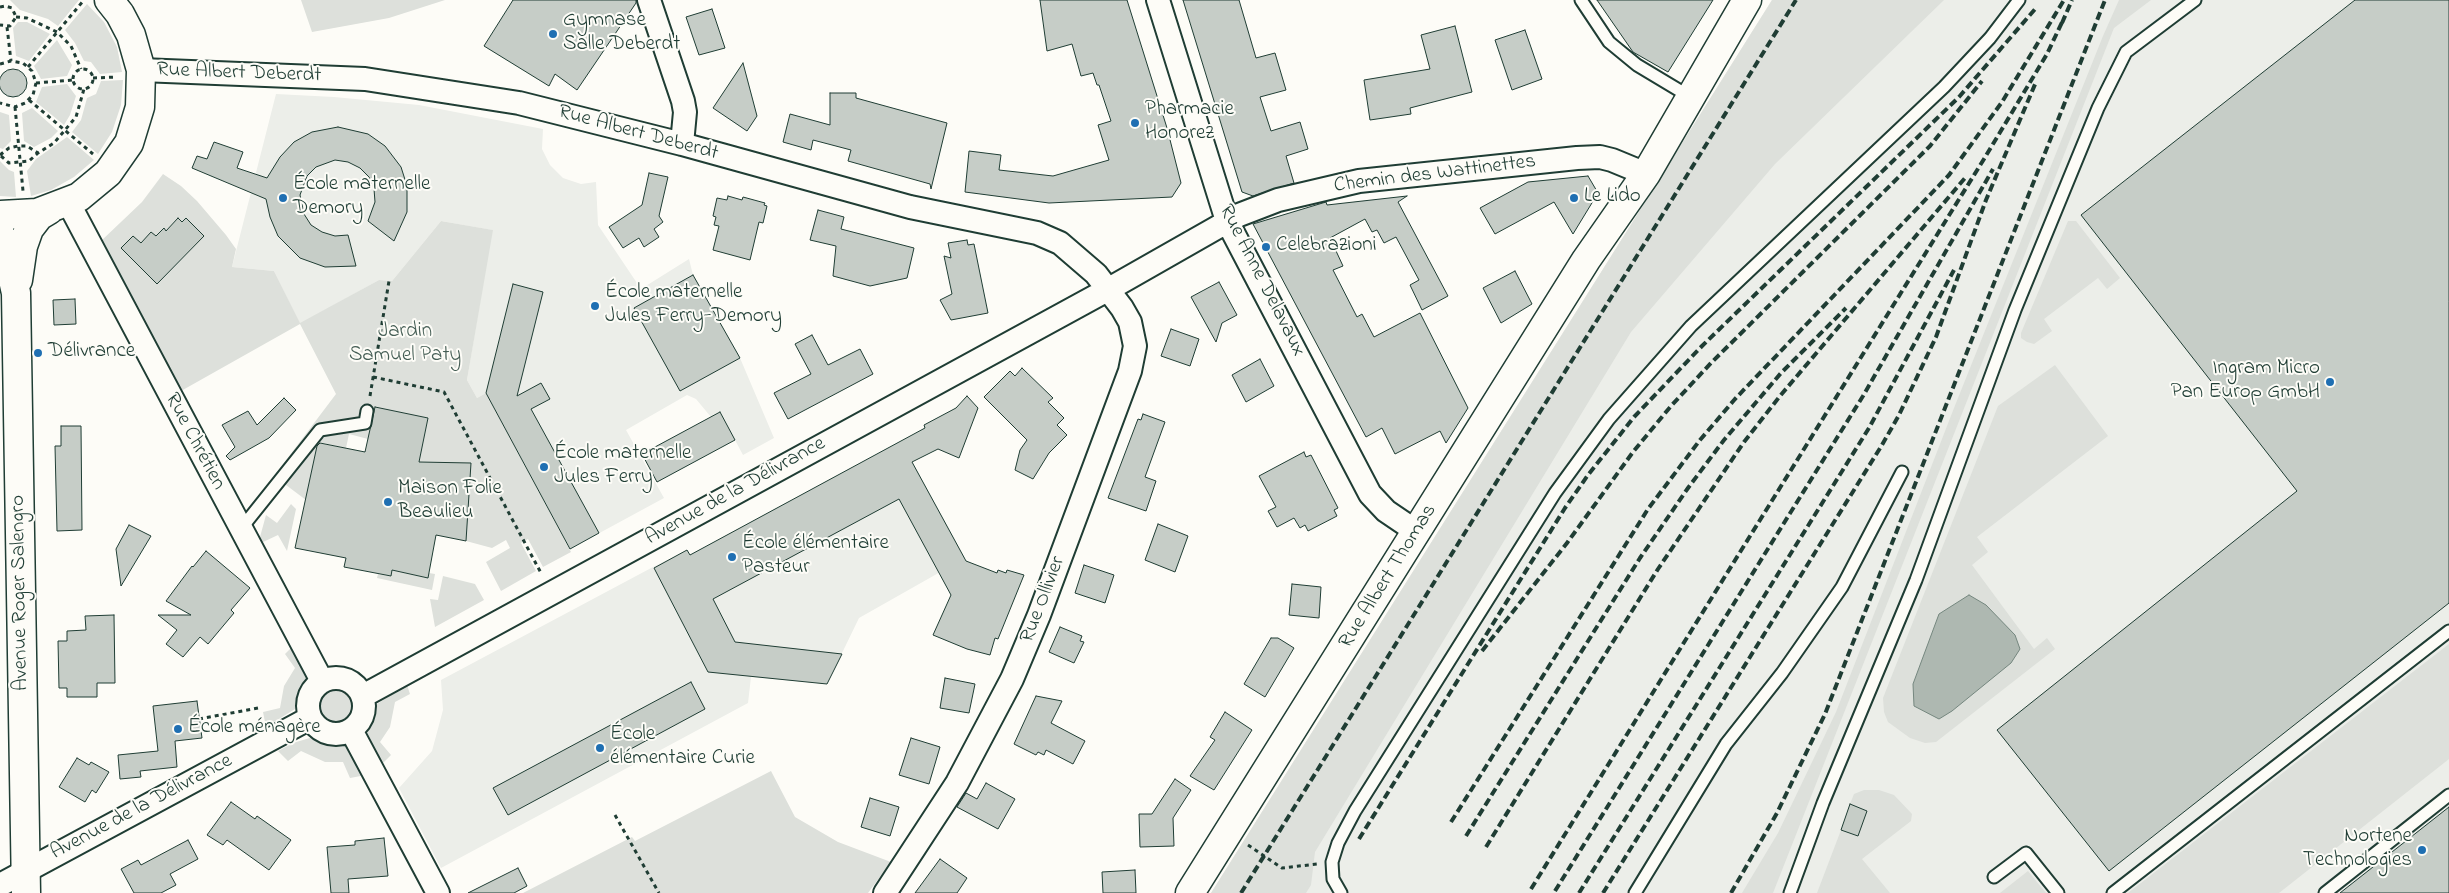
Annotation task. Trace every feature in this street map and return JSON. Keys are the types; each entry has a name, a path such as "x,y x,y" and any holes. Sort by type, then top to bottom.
{"street":[{"path":"0,214 24,214 99,182 116,164 129,142 140,107 141,70 132,35 109,0"},
{"path":"649,0 684,101 685,112 682,144"},
{"name":"Rue Anne Delavaux","path":"1158,0 1227,221 1370,494 1386,512 1417,532"},
{"name":"Rue Albert Thomas","path":"1190,893 1586,260 1638,170 1718,49 1744,1"},
{"name":"Rue Albert Deberdt","path":"141,70 309,76 386,82 519,103 682,144 910,208 1050,237 1084,262 1109,289"},
{"name":"Chemin des Wattinettes","path":"1109,289 1227,221 1278,200 1359,181 1590,157 1612,160 1638,170"},
{"name":"Avenue Roger Salengro","path":"26,882 16,294 25,238 34,221 47,204"},
{"name":"Rue Chrétien","path":"47,204 240,530 322,681"},
{"name":"Avenue Roger Salengro","path":"0,234 5,245 16,294"},
{"name":"Avenue de la Délivrance","path":"363,696 1109,289"},
{"name":"Rue Ollivier","path":"885,893 957,783 1001,702 1039,614 1109,430 1130,371 1135,346 1130,322 1109,289"},
{"path":"331,678 350,681 358,687 363,696 364,712 362,719 351,730 333,734 316,726 310,718 308,701 315,687 322,681 331,678"},
{"name":"Avenue de la Délivrance","path":"0,885 26,882 310,718"},
{"path":"351,730 435,887"}],"lane":[{"path":"1581,0 1609,42 1637,65 1688,95"},
{"path":"1341,893 1333,879 1332,862 1338,843 1356,811 1555,493 1609,419 1690,326 1944,86 1990,38 2019,0"},
{"path":"1790,893 1823,803 1916,580 2015,310 2098,108 2126,52 2195,0"},
{"path":"240,530 320,430 365,423 367,411"},
{"path":"1635,893 1726,744 1782,672 1842,587 1902,472"},
{"path":"2113,893 2449,631"},
{"path":"2324,893 2449,795"},
{"path":"1994,877 2026,853 2058,893"}],"path":[{"path":"5,0 5,6"},
{"path":"28,67 84,0"},
{"path":"0,7 12,8 16,17 13,24 7,27 0,25"},
{"path":"16,17 27,18 57,32 71,46 81,69"},
{"path":"7,27 10,61"},
{"path":"0,64 10,61 23,63 32,71 36,83 29,100 16,107 0,103"},
{"path":"38,153 27,146 18,146 9,148 0,156 9,163 29,161 38,153 54,144 76,118 84,89 92,84 93,75 90,71 81,69 76,71 73,80 76,86 84,89"},
{"path":"36,83 73,80"},
{"path":"29,100 94,155"},
{"path":"16,107 19,162 47,204"},
{"path":"367,411 389,281"},
{"path":"373,377 444,392 552,593"},
{"path":"199,719 258,708"},
{"path":"615,815 659,893"},
{"path":"1230,830 1282,868 1332,862"}],"shaded area":[{"path":"1772,0 2449,0 2449,893 1211,893"},
{"name":"École maternelle Jules Ferry-Demory","path":"276,94 419,105 543,129 542,149 550,165 563,178 581,184 596,182 598,225 641,289 689,259 693,275 740,358 774,438 743,455 735,440 657,482 642,454 711,417 696,399 687,395 626,430 664,498 570,549 486,393 477,398 467,380 492,230 441,221 392,281 379,280 300,324 274,271 232,267"},
{"path":"901,441 965,558 859,618 827,684 751,677 748,703 441,868 399,788 432,751 443,710 441,680 653,567 687,550 690,555"},
{"path":"1969,595 1986,605 2015,635 2020,649 2011,663 1952,711 1939,719 1914,706 1913,684 1939,614"}],"green space":[{"path":"10,0 79,0 58,26 48,19 20,10"},
{"path":"301,0 445,0 389,18 312,32"},
{"path":"1772,0 1944,0 1775,164 1631,332 1315,852 1311,885 1306,893 1211,893"},
{"path":"2119,0 2151,0 2114,28 1773,893 1742,893 1778,833 1836,712 1954,408"},
{"path":"87,4 104,22 117,47 122,72 100,74 91,62 84,61 75,43 65,30"},
{"path":"18,22 27,22 50,34 29,61 16,56 13,28"},
{"path":"57,40 72,65 67,76 41,79 34,66"},
{"path":"123,80 121,105 112,132 98,154 72,132 81,120 87,98 96,94 101,81"},
{"path":"67,84 76,96 70,115 64,125 36,102 42,87"},
{"path":"32,108 58,131 51,138 34,147 24,141 22,113"},
{"path":"0,112 9,115 11,141 3,149 0,148"},
{"path":"67,137 94,160 74,177 51,190 31,196 27,171 36,159"},
{"path":"0,161 9,170 14,172 16,197 0,196"},
{"name":"Jardin Samuel Paty","path":"163,174 181,186 197,201 226,235 236,249 232,267 274,271 300,323 379,280 392,281 441,221 493,230 467,380 477,398 486,393 571,552 543,567 528,539 521,543 536,571 501,591 486,562 510,548 506,540 492,548 466,541 440,466 419,462 428,418 375,407 368,439 349,434 346,448 318,442 306,500 274,476 336,394 300,324 181,391 101,241 142,202"},
{"path":"2068,221 2076,221 2120,278 2107,289 2098,278 2044,319 2052,331 2034,344 2027,342 2021,338 2021,333"},
{"path":"2055,365 2108,436 1977,537 1988,552 1972,565 2034,649 2047,638 2055,649 1936,742 1925,743 1910,738 1888,722 1884,712 1883,698 1998,406"},
{"path":"291,504 296,509 287,551 278,535 261,543 260,537 266,515 277,523"},
{"path":"392,570 427,578 429,573 435,574 432,590 377,578 378,574 391,576"},
{"path":"443,576 475,584 484,600 435,627 430,599 438,600"},
{"path":"2449,644 2449,759 2279,893 2128,893"},
{"path":"293,646 308,678 307,682 295,709 266,727 263,712 280,708 284,686 295,668 285,654"},
{"path":"336,685 350,691 356,705 350,719 336,725 322,719 316,705 322,691"},
{"path":"407,685 410,694 395,702 390,727 380,742 391,755 380,766 367,737 368,727 377,704"},
{"path":"313,737 346,746 366,775 350,778 343,762 325,762 301,751 288,761 278,751 293,743"},
{"path":"771,771 795,817 838,842 891,862 868,893 523,893 632,837 635,841"},
{"path":"1864,790 1879,790 1894,795 1912,814 1911,821 1862,859 1890,893 1817,893 1841,830 1858,836 1867,811 1850,804 1854,794"},
{"path":"2028,871 2046,893 2000,893"}],"building":[{"name":"Gymnase Salle Deberdt","path":"513,0 636,0 636,3 577,90 555,74 549,86 484,46"},
{"path":"1040,0 1127,0 1167,128 1181,183 1172,197 1049,203 965,192 969,151 1001,155 999,170 1053,176 1109,160 1098,125 1111,121 1099,85 1097,85 1093,73 1081,76 1072,44 1047,51"},
{"path":"1183,0 1239,0 1256,58 1275,53 1286,90 1260,97 1271,131 1300,122 1308,149 1286,156 1294,183 1253,196 1242,192"},
{"path":"1597,0 1713,0 1668,72 1633,52"},
{"name":"Ingram Micro Pan Europ GmbH","path":"2355,0 2449,0 2449,603 2109,871 1997,730 2297,491 2081,215"},
{"path":"712,9 725,48 699,55 686,17"},
{"path":"1455,26 1472,92 1410,108 1411,114 1370,120 1364,80 1430,69 1421,35"},
{"path":"1525,30 1542,79 1512,90 1495,40"},
{"path":"743,63 757,116 747,131 713,108"},
{"path":"13,69 23,73 27,83 23,93 13,97 3,93 -1,83 3,73"},
{"path":"830,93 856,93 856,98 947,123 931,189 930,184 848,161 851,150 813,140 811,150 783,142 790,114 830,125"},
{"name":"École maternelle Demory","path":"338,127 368,134 385,146 401,167 407,186 407,212 394,241 368,221 375,202 374,189 369,177 360,168 348,162 335,160 316,167 307,176 300,195 304,214 311,225 322,232 335,236 348,235 356,266 325,267 300,258 278,236 270,217 266,199 192,168 197,156 207,159 214,142 243,152 237,168 267,178 280,157 294,142 312,132"},
{"path":"649,173 668,177 659,216 663,222 654,229 659,237 644,247 639,238 623,248 609,227 642,205"},
{"path":"1588,176 1598,193 1573,234 1554,202 1495,234 1480,208 1528,182"},
{"path":"728,196 742,200 743,197 765,203 764,205 767,206 763,223 759,222 750,260 713,250 719,226 714,225 716,217 713,216 717,198 727,200"},
{"path":"1407,196 1398,202 1448,296 1422,310 1410,285 1419,280 1396,237 1384,243 1377,230 1372,232 1365,219 1330,238 1343,266 1333,270 1357,317 1362,314 1374,337 1420,313 1468,408 1446,443 1440,431 1395,454 1382,428 1366,437 1253,224 1326,202 1327,205"},
{"path":"818,210 844,217 841,229 914,248 907,278 870,286 833,276 836,246 810,240"},
{"path":"178,218 182,222 186,218 204,236 157,284 121,248 133,236 141,243 151,232 156,236 164,228 166,231"},
{"path":"967,240 968,245 974,244 988,313 951,320 940,300 952,294 944,256 951,258 948,243"},
{"path":"1515,271 1532,304 1501,323 1483,288"},
{"path":"693,275 740,358 680,391 634,308"},
{"path":"1219,282 1237,315 1222,323 1216,342 1191,297"},
{"name":"École maternelle Jules Ferry","path":"513,284 543,292 517,396 541,383 550,399 531,409 599,533 570,549 486,393"},
{"path":"75,299 76,324 54,325 53,300"},
{"path":"1171,329 1199,339 1190,366 1161,356"},
{"path":"812,335 828,365 860,349 873,374 788,419 774,393 811,374 795,344"},
{"path":"1260,359 1274,386 1246,402 1232,375"},
{"path":"1022,368 1053,398 1048,402 1064,418 1057,425 1067,435 1049,453 1033,479 1015,470 1020,450 1027,440 984,397 1010,371 1015,376"},
{"path":"967,396 978,408 959,458 938,449 912,462 966,561 997,573 998,570 1006,573 1007,570 1024,575 998,639 995,638 990,655 967,649 933,635 951,595 899,499 713,599 735,642 842,654 827,684 708,672 654,568 687,550 690,555 925,428 924,425 956,408"},
{"path":"284,398 296,410 269,438 230,460 226,456 235,447 222,425 248,411 257,425"},
{"path":"375,407 428,418 419,462 471,463 466,541 436,535 428,578 392,570 391,576 344,567 346,558 295,548 317,446 320,443 365,452"},
{"path":"720,412 735,440 657,482 642,454"},
{"path":"1143,414 1165,422 1145,477 1156,481 1146,511 1108,498 1138,419 1141,420"},
{"path":"61,426 81,426 82,530 57,531 55,446 61,446"},
{"path":"1304,452 1306,457 1311,455 1338,508 1334,510 1337,516 1308,531 1305,525 1300,528 1294,518 1277,527 1268,511 1276,507 1259,476"},
{"path":"1158,524 1188,536 1175,572 1145,560"},
{"path":"129,525 151,536 121,586 116,549"},
{"path":"206,551 250,588 231,610 234,613 208,644 200,637 183,657 166,644 177,630 158,615 191,615 166,601 192,566"},
{"path":"1084,565 1114,575 1105,603 1075,593"},
{"path":"1292,584 1321,587 1319,618 1289,615"},
{"path":"114,615 115,683 97,683 97,697 67,697 67,688 59,688 58,641 67,641 67,631 86,630 85,616"},
{"path":"1060,627 1082,636 1080,641 1084,642 1074,663 1049,652"},
{"path":"1271,638 1278,638 1294,648 1265,697 1244,684"},
{"path":"945,678 975,684 969,713 940,708"},
{"name":"École élémentaire Curie","path":"691,682 705,709 508,815 493,788"},
{"path":"1036,696 1062,701 1051,723 1085,741 1073,764 1046,750 1044,755 1038,752 1036,755 1014,744"},
{"name":"École ménagère","path":"197,701 202,738 175,741 177,767 140,771 141,777 120,779 118,755 158,751 153,706"},
{"path":"1225,712 1252,730 1214,790 1190,776 1215,740 1210,737"},
{"path":"911,738 940,747 929,784 899,775"},
{"path":"77,758 89,765 91,762 109,772 96,793 92,790 85,802 59,787"},
{"path":"1175,779 1191,790 1173,818 1174,846 1140,847 1139,814 1152,814"},
{"path":"986,783 1015,799 998,829 957,807 966,793 977,799"},
{"path":"870,798 899,807 890,836 861,827"},
{"path":"231,802 255,819 257,816 291,840 269,870 227,840 223,845 207,835"},
{"path":"1850,804 1867,811 1858,836 1841,830"},
{"name":"Nortene Technologies","path":"2449,807 2449,893 2340,893"},
{"path":"384,838 388,876 348,879 349,893 331,893 327,847 355,845 355,841"},
{"path":"188,840 198,859 170,874 176,885 161,893 134,893 121,869 138,860 141,865"},
{"path":"940,859 967,878 957,893 915,893"},
{"path":"518,868 527,886 514,893 468,893"},
{"path":"1135,870 1136,893 1103,893 1102,872"}],"railway":[{"path":"1241,893 1796,0"},
{"path":"1451,822 1648,509 1700,440 1735,399 1949,175 2002,102 2064,0"},
{"path":"2062,23 2072,0"},
{"path":"1731,893 1777,813 1825,714 2105,0"},
{"path":"1359,839 1565,508 1588,475 1634,417 1702,346 1959,97 2036,8"},
{"path":"1531,889 1984,159 2047,54 2065,16"},
{"path":"1482,651 1567,543 1633,452 1671,406 1711,363 1930,146 1982,81"},
{"path":"1603,893 1899,415 1936,337 1986,200 2036,82"},
{"path":"1555,891 1863,396 1993,169"},
{"path":"1486,847 1658,569 1744,442 1780,396 1965,178"},
{"path":"1579,893 1869,428 1954,270"},
{"path":"1466,836 1640,558 1688,488 1724,440 1781,373 1846,308"}],"place":[{"name":"Gymnase Salle Deberdt","path":"553,34"},
{"name":"Pharmacie Honorez","path":"1135,123"},
{"name":"École maternelle Demory","path":"283,198"},
{"name":"Le Lido","path":"1574,198"},
{"name":"Celebrazioni","path":"1266,247"},
{"name":"École maternelle Jules Ferry-Demory","path":"595,306"},
{"name":"Délivrance","path":"38,353"},
{"name":"Ingram Micro Pan Europ GmbH","path":"2330,382"},
{"name":"École maternelle Jules Ferry","path":"544,467"},
{"name":"Maison Folie Beaulieu","path":"388,502"},
{"name":"École élémentaire Pasteur","path":"732,557"},
{"name":"École ménagère","path":"178,729"},
{"name":"École élémentaire Curie","path":"600,748"},
{"name":"Nortene Technologies","path":"2422,850"}]}
